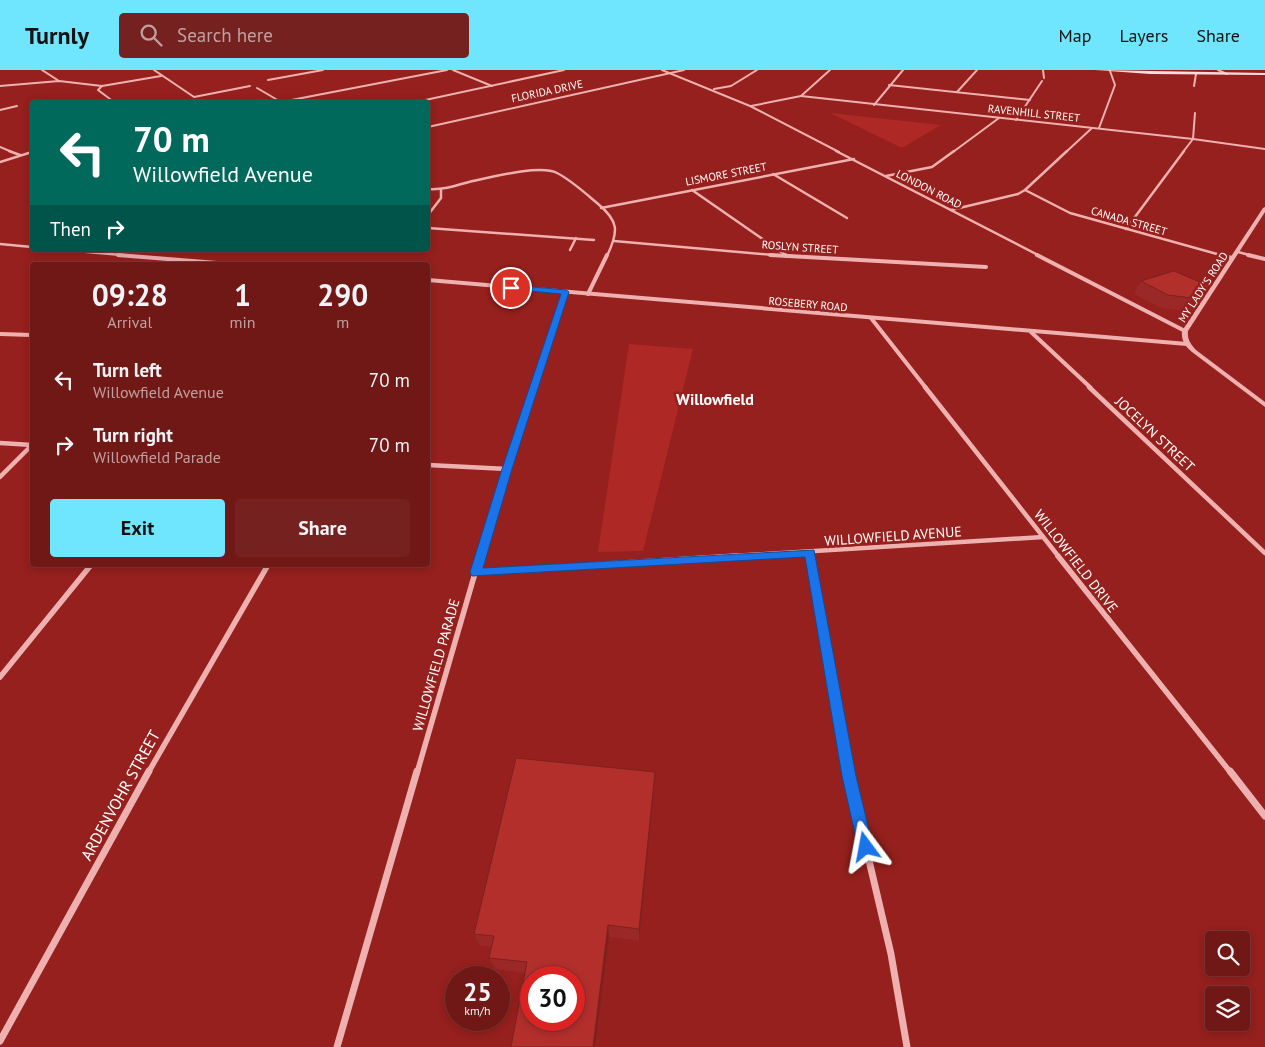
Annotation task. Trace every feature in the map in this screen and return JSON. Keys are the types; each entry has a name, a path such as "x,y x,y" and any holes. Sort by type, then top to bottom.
{"main road":[{"path":"1097,70 1264,75"}],"street":[{"path":"42,70 59,81"},
{"path":"154,70 194,97 250,86"},
{"path":"302,70 307,73"},
{"path":"268,80 323,70"},
{"path":"291,100 447,70"},
{"path":"453,70 492,86"},
{"path":"426,100 564,70"},
{"name":"LONDON ROAD","path":"662,70 713,89 750,106 1185,331"},
{"name":"FLORIDA DRIVE","path":"430,127 684,70"},
{"path":"713,89 731,86 757,70"},
{"path":"750,106 801,96 830,70"},
{"path":"874,104 903,70"},
{"path":"957,92 977,70"},
{"path":"1016,120 1043,79 1042,70"},
{"path":"1218,70 1227,75"},
{"path":"1098,128 1114,84 1110,71"},
{"path":"1194,86 1196,74"},
{"path":"0,86 59,81 102,86 161,76"},
{"path":"889,85 1030,100"},
{"path":"102,86 98,90 111,100"},
{"path":"257,88 278,100"},
{"name":"RAVENHILL STREET","path":"801,96 1098,128 1265,149"},
{"path":"0,110 17,106"},
{"path":"1126,229 1193,139 1195,113"},
{"path":"885,176 932,167 999,118"},
{"path":"951,210 1018,194 1025,190 1092,128"},
{"path":"0,147 20,155"},
{"path":"0,162 30,152"},
{"name":"LISMORE STREET","path":"601,208 854,159"},
{"path":"430,189 442,190 535,170 551,170 611,216 615,224 614,241 588,294"},
{"path":"773,174 848,218"},
{"path":"430,212 441,198 442,190"},
{"path":"692,190 787,256"},
{"name":"CANADA STREET","path":"1025,190 1070,213 1232,258"},
{"name":"MY LADY'S ROAD","path":"1265,208 1185,331 1184,337 1187,344 1265,405"},
{"path":"430,228 594,240"},
{"path":"570,250 576,238"},
{"name":"ROSLYN STREET","path":"614,241 787,256 986,267"},
{"path":"0,244 30,247"},
{"path":"88,252 207,262"},
{"path":"1238,252 1265,259"},
{"name":"ROSEBERY ROAD","path":"430,281 1187,344"},
{"name":"WILLOWFIELD PARADE","path":"338,1047 507,469 566,292"},
{"name":"WILLOWFIELD DRIVE","path":"871,318 1042,537 1265,816"},
{"name":"JOCELYN STREET","path":"1030,331 1265,553"},
{"path":"0,334 30,335"},
{"path":"0,443 30,445"},
{"path":"0,477 30,447"},
{"path":"430,465 507,469"},
{"name":"WILLOWFIELD AVENUE","path":"476,572 810,553 1042,537"},
{"path":"810,553 849,776 891,954 907,1047"},
{"path":"0,678 89,567"},
{"name":"ARDENVOHR STREET","path":"0,1041 167,739 267,567"}],"shaded area":[{"path":"830,113 941,125 902,148"},
{"path":"629,344 693,349 643,551 598,552"}],"building":[{"path":"1174,271 1209,286 1200,299 1168,295 1141,281"},
{"path":"516,758 655,772 639,929 608,925 593,1047 511,1047 520,999 520,1031 585,1031 585,966 526,966 527,962 489,958 494,936 474,934"}],"district":[{"name":"Willowfield","path":"715,399"}],"route":[{"path":"511,288 566,292 542,360 476,572 810,553 849,776 866,847"}]}
